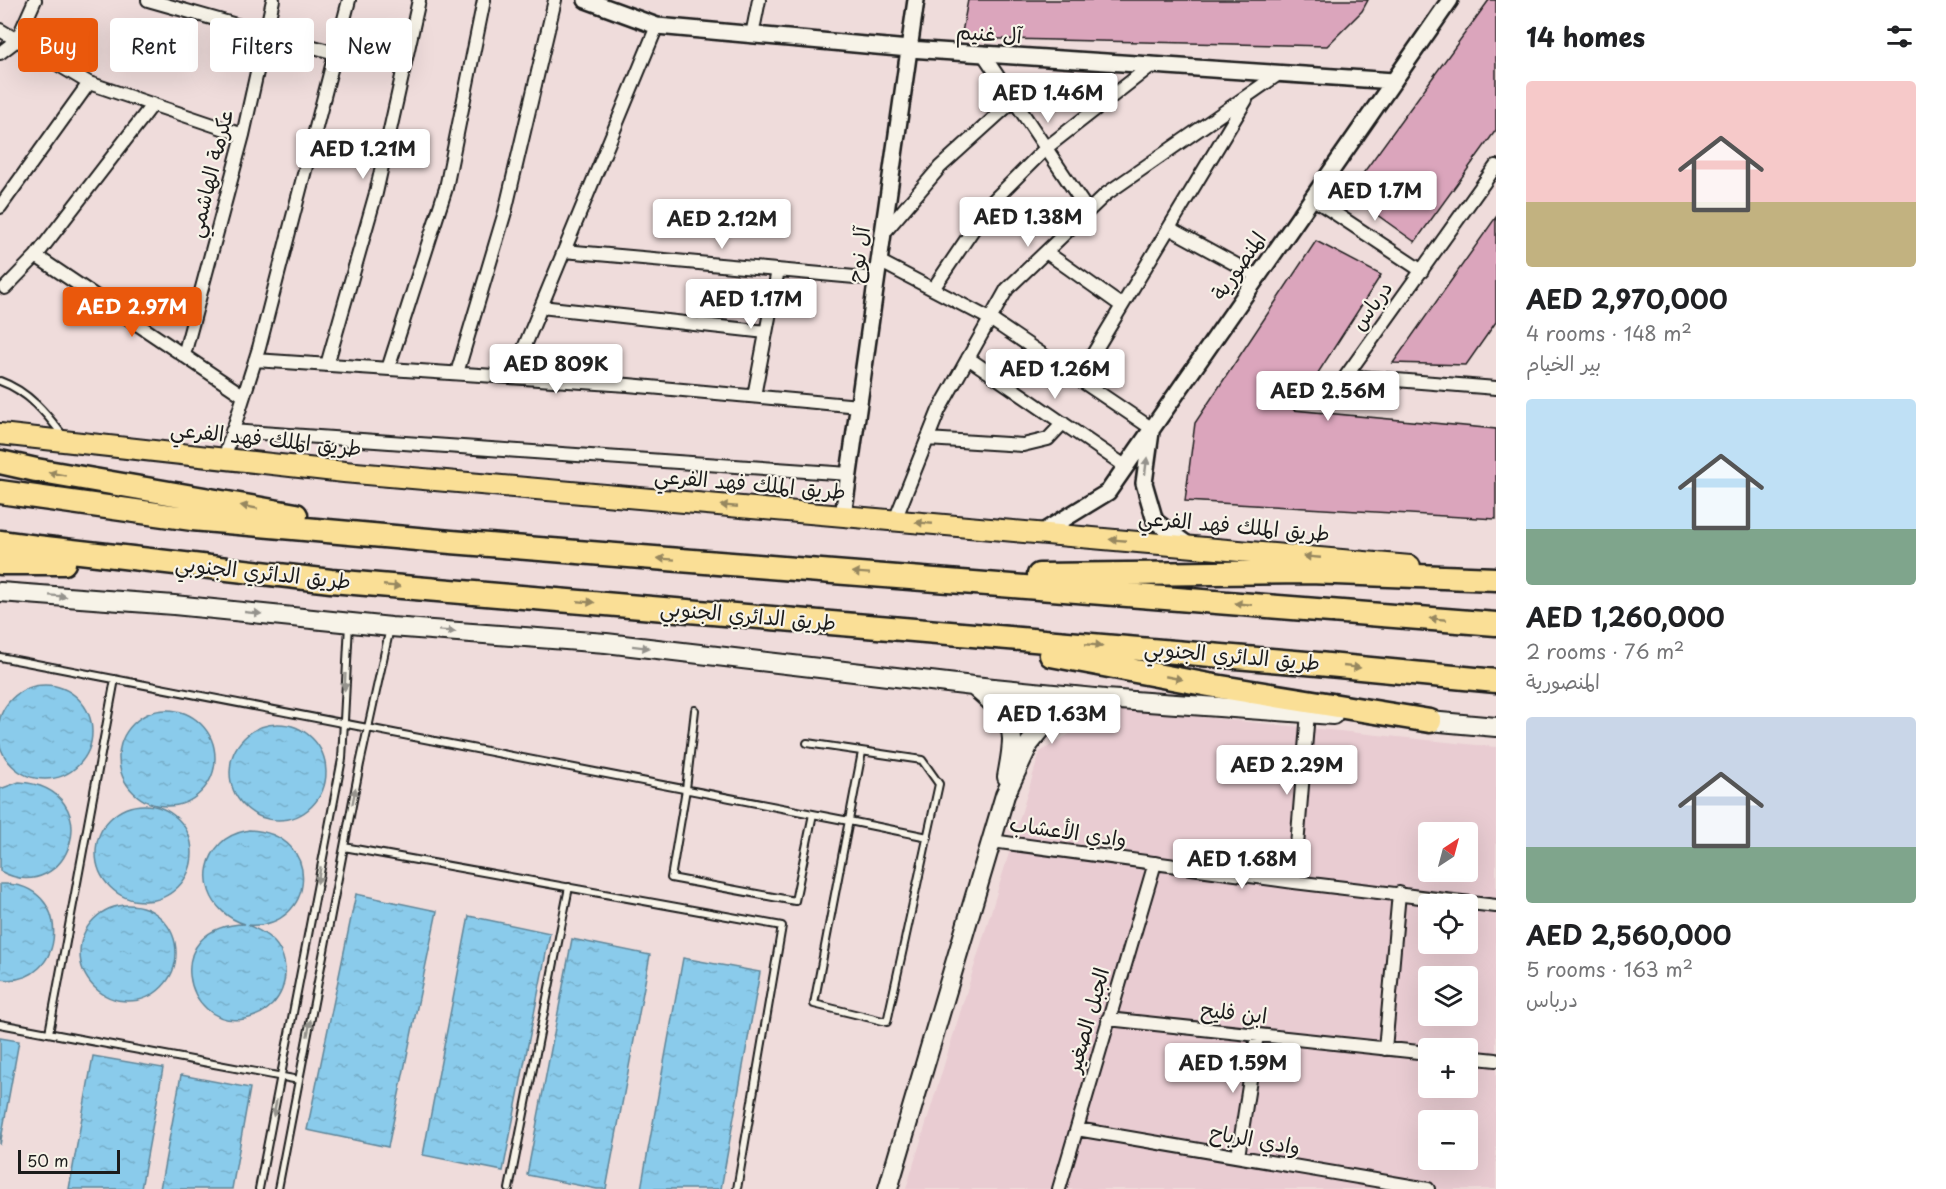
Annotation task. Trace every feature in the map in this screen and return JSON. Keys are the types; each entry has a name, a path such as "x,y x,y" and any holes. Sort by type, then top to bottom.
{"highway":[{"path":"0,462 451,542"},
{"path":"0,492 192,519 451,542 1496,624"},
{"name":"طريق الدائري الجنوبي","path":"0,542 343,582 1496,681"},
{"path":"0,563 64,563 244,571"},
{"path":"915,577 1109,573 1309,573 1496,579"},
{"path":"868,626 1069,657 1209,685 1430,721"}],"main road":[{"name":"طريق الملك فهد الفرعي","path":"0,434 224,459 1496,573"},
{"path":"0,591 174,605 349,624 606,643 973,686 1105,699 1496,727"},
{"path":"888,1189 1005,795 1012,737 1004,716 973,686"},
{"path":"1005,795 1029,744 1042,728 1073,702 1105,699"}],"street":[{"path":"0,53 17,40 35,0"},
{"path":"148,0 210,18"},
{"name":"عكرمة الهاشمي","path":"269,18 273,0"},
{"path":"345,18 349,0"},
{"path":"327,365 376,193 419,0"},
{"path":"387,369 446,188 484,0"},
{"path":"457,373 505,212 555,0"},
{"name":"آل غنيم","path":"586,0 657,26 909,49 1394,81"},
{"path":"752,35 759,0"},
{"name":"آل نوح","path":"843,516 916,0"},
{"name":"المنصورية","path":"1041,533 1108,492 1450,0"},
{"path":"512,377 657,26"},
{"path":"0,30 89,83 243,135"},
{"path":"983,54 1088,211"},
{"path":"933,289 991,203 1046,148 1152,65"},
{"name":"عكرمة الهاشمي","path":"184,355 243,135 257,72"},
{"path":"224,459 255,360 331,72"},
{"path":"895,520 939,410 1007,289 1106,194 1280,74"},
{"path":"0,207 89,83"},
{"path":"1078,379 1250,94"},
{"path":"883,234 940,167 1014,99"},
{"path":"5,288 36,256 153,104"},
{"name":"درباس","path":"1494,385 1346,376 1496,166"},
{"path":"1312,198 1422,271"},
{"path":"1169,228 1257,276"},
{"path":"564,251 877,279"},
{"path":"1046,252 1122,306"},
{"path":"36,256 244,396"},
{"path":"879,261 990,319 1151,428 1144,483 1155,521 1191,547"},
{"path":"754,396 778,270"},
{"path":"541,307 766,332"},
{"path":"968,358 1125,466"},
{"path":"255,360 628,385 859,405"},
{"path":"927,439 1023,445 1048,439 1063,423"},
{"path":"232,431 849,474"},
{"path":"1294,882 1308,713"},
{"name":"وادي الأعشاب","path":"992,841 1294,882 1496,906"},
{"name":"الجبل الصغير","path":"1059,1189 1155,863"},
{"path":"1385,1049 1400,893"},
{"name":"ابن فليح","path":"1108,1019 1418,1052"},
{"path":"1238,1156 1257,1035"},
{"path":"1478,1058 1496,1060"},
{"name":"وادي الرباح","path":"1077,1129 1428,1189"}],"lane":[{"path":"0,381 10,385 43,410 69,442"},
{"path":"259,1189 342,759 349,624"},
{"path":"278,1189 344,847 390,627"},
{"path":"0,657 928,837"},
{"path":"49,1033 115,679"},
{"path":"695,710 686,789 671,878 795,902 813,814"},
{"path":"807,743 922,760 939,784 887,1022 814,1004 862,752"},
{"path":"344,847 782,926 737,1189"},
{"path":"509,1189 569,887"},
{"path":"0,1024 299,1080"}],"shaded area":[{"path":"1112,708 1496,747 1496,1189 906,1189 1040,752"}],"water":[{"path":"36,685 54,685 79,698 92,723 92,741 79,766 54,779 36,779 11,766 -1,744 -1,720 11,698"},
{"path":"167,710 185,714 201,724 211,740 215,758 211,776 201,792 185,802 167,806 149,802 133,792 123,776 119,758 123,740 133,724 149,714"},
{"path":"278,724 296,728 312,738 322,754 326,772 322,790 312,806 296,816 278,820 260,816 244,806 234,790 230,772 234,754 244,738 260,728"},
{"path":"19,782 47,789 64,804 71,823 70,843 61,861 45,874 25,878 0,871 0,789"},
{"path":"144,805 162,809 178,819 188,835 192,853 188,871 178,887 162,897 144,901 126,897 110,887 100,871 96,853 100,835 110,819 126,809"},
{"path":"249,830 274,835 290,847 300,863 302,880 298,898 288,913 271,922 248,925 268,937 282,954 285,972 278,998 269,1008 256,1016 244,1019 223,1018 207,1009 196,994 190,976 192,957 201,941 218,929 245,924 233,919 215,902 209,891 207,879 212,855 220,844 230,836"},
{"path":"0,884 24,887 41,899 51,915 54,934 50,952 39,968 23,978 0,979"},
{"path":"356,894 437,911 388,1147 307,1130"},
{"path":"128,905 146,909 162,919 172,935 176,953 172,971 162,987 146,997 128,1001 110,997 94,987 84,971 80,953 84,935 94,919 110,909"},
{"path":"469,916 550,933 503,1171 423,1155"},
{"path":"572,939 650,955 606,1189 527,1175"},
{"path":"683,958 760,972 721,1189 641,1189"},
{"path":"0,1038 19,1041 0,1145"},
{"path":"93,1056 163,1068 141,1189 69,1189"},
{"path":"181,1075 250,1088 232,1189 160,1189"}],"building":[{"path":"968,0 1368,0 1362,11 1327,46 961,38"},
{"path":"1489,0 1496,0 1496,130 1415,242 1348,194"},
{"path":"1496,217 1496,322 1466,365 1393,363"},
{"path":"1316,241 1381,275 1294,410 1496,429 1496,519 1185,501 1195,423"}]}
